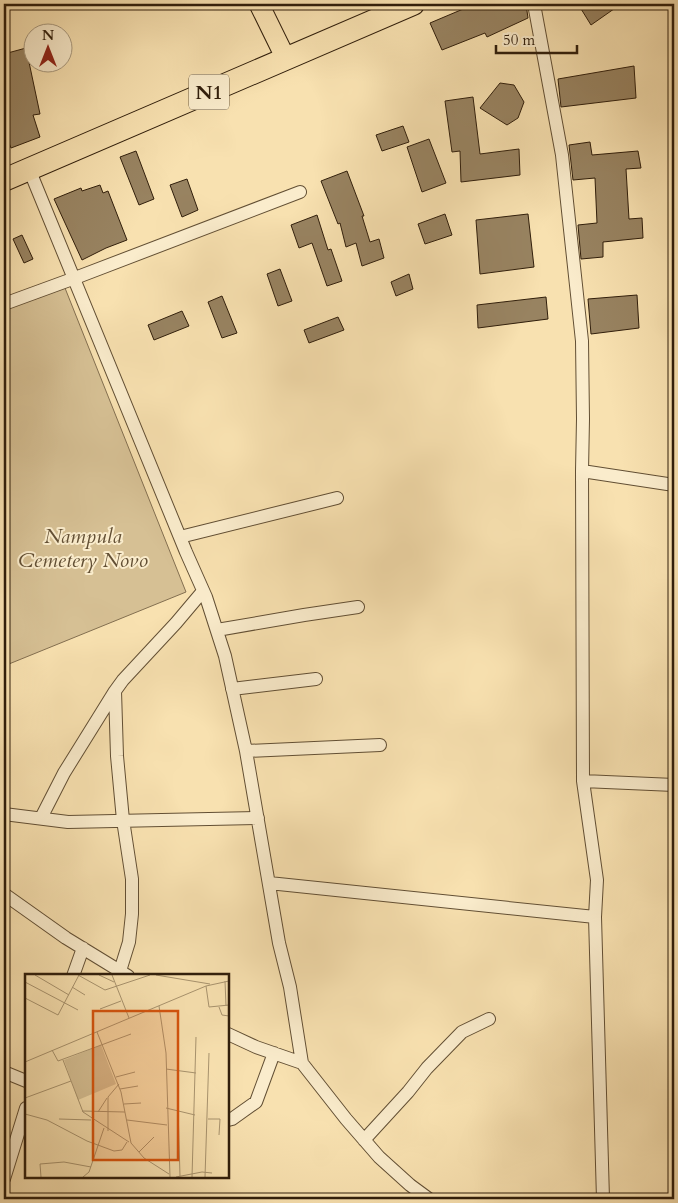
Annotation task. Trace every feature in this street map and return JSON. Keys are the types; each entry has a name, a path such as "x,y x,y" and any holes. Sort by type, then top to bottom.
{"highway":[{"name":"N1","path":"4,180 413,4"}],"main road":[{"path":"259,4 286,59"}],"street":[{"path":"534,4 562,155 582,341 583,781 597,880 596,917 603,1199"},
{"path":"29,169 203,591 225,656 246,751 302,1063 379,1157 410,1185 430,1199"},
{"path":"4,304 300,192"},
{"path":"582,472 674,484"},
{"path":"180,537 337,498"},
{"path":"41,818 64,773 115,691 203,591"},
{"path":"217,630 358,607"},
{"path":"232,688 316,679"},
{"path":"4,894 83,948 124,973 132,914 132,880 123,820 117,756 115,691"},
{"path":"246,751 380,745"},
{"path":"583,781 674,785"},
{"path":"4,814 68,822 258,818"},
{"path":"269,884 596,917"},
{"path":"74,974 83,948"},
{"path":"364,1140 408,1092 427,1068 462,1032 489,1019"},
{"path":"229,1034 302,1063"},
{"path":"229,1120 256,1102 274,1053"},
{"path":"4,1072 25,1081"},
{"path":"4,1179 25,1111"}],"green space":[{"name":"Nampula Cemetery Novo","path":"61,278 186,592 4,666 4,301"}],"building":[{"path":"475,4 526,4 528,18 487,37 485,33 442,50 430,23"},
{"path":"578,4 621,4 591,25"},
{"path":"22,49 22,72 31,72 40,114 33,115 40,137 11,148 4,130 4,54"},
{"path":"634,66 636,98 561,107 558,79"},
{"path":"500,83 514,85 524,102 518,118 507,125 480,108"},
{"path":"473,97 480,154 519,149 520,175 461,182 460,151 452,152 445,101"},
{"path":"403,126 409,142 382,151 376,135"},
{"path":"429,139 446,183 422,192 407,147"},
{"path":"590,142 592,155 638,151 641,168 626,169 629,219 642,218 643,238 603,242 603,257 581,259 578,225 597,223 595,178 573,180 569,145"},
{"path":"136,151 154,199 139,205 120,157"},
{"path":"347,171 364,216 362,216 370,242 379,239 384,258 362,266 356,243 346,247 340,223 338,224 321,181"},
{"path":"187,179 198,210 182,217 170,185"},
{"path":"100,185 103,193 108,191 127,240 82,260 54,199 81,188 82,191"},
{"path":"445,214 452,235 425,244 418,224"},
{"path":"528,214 534,267 480,274 476,220"},
{"path":"317,215 328,250 331,249 342,281 327,286 312,243 299,248 291,225"},
{"path":"22,235 33,259 24,263 13,239"},
{"path":"280,269 292,301 278,306 267,274"},
{"path":"409,274 413,289 396,296 391,282"},
{"path":"637,295 639,328 591,334 588,299"},
{"path":"222,296 237,333 222,338 208,302"},
{"path":"546,297 548,319 478,328 477,305"},
{"path":"182,311 189,326 154,340 148,325"},
{"path":"338,317 344,330 309,343 304,330"}]}
